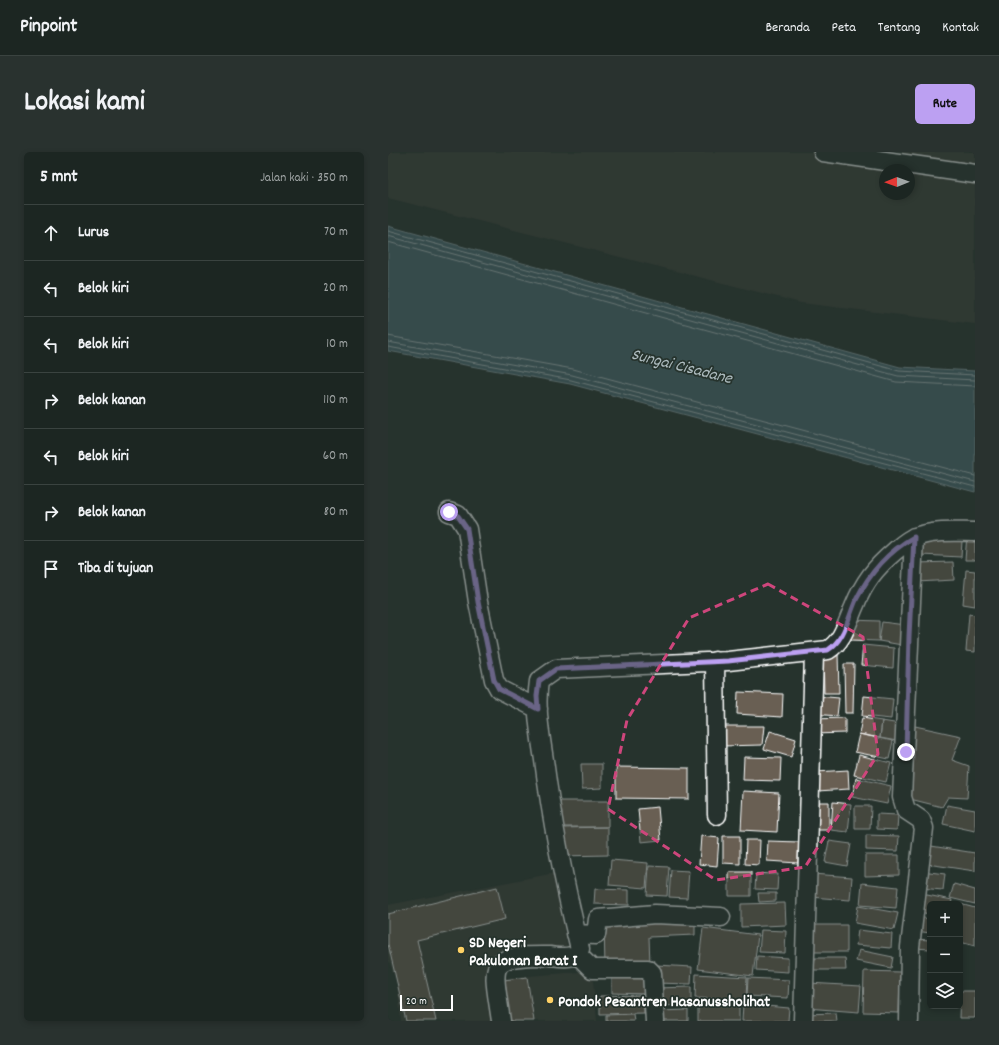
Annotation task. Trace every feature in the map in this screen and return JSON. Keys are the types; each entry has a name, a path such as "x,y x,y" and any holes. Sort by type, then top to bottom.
{"street":[{"path":"824,152 975,174"},
{"path":"449,512 458,516 467,529 478,602 494,680 499,689 538,709"},
{"path":"501,1021 494,975 497,965 502,960 535,956 569,957 577,954 580,949 548,795 538,709 537,696 539,681 556,669 715,661 828,650 837,645 869,577 882,563 906,542 914,537 943,531 975,532"},
{"path":"909,1021 910,947 924,828 921,820 906,810 902,797 914,537"},
{"path":"803,1021 814,652"},
{"path":"715,661 717,815"},
{"path":"576,934 596,935 598,919 655,914 721,917"},
{"path":"577,954 592,969 648,969 652,973 655,1021"}],"highlighted area":[{"path":"768,584 863,637 878,754 805,867 716,880 608,809 627,720 689,618"}],"shaded area":[{"path":"388,152 975,152 975,324 801,303 388,198"},
{"name":"SD Negeri Pakulonan Barat I","path":"555,873 567,946 501,953 494,1021 401,1021 397,984 388,958 388,905"},
{"name":"Pondok Pesantren Hasanussholihat","path":"592,971 597,1021 508,1021 502,978"}],"water":[{"name":"Sungai Cisadane","path":"388,226 900,367 975,371 975,492 570,384 388,351"}],"building":[{"path":"967,535 975,536 975,560 965,560"},
{"path":"922,539 962,541 961,557 921,555"},
{"path":"953,562 954,580 917,582 916,563"},
{"path":"966,570 975,571 975,606 963,604"},
{"path":"969,614 975,615 975,652 966,651"},
{"path":"851,620 879,621 879,641 851,640"},
{"path":"882,622 905,625 902,645 879,641"},
{"path":"863,645 894,648 893,668 861,665"},
{"path":"823,654 838,654 839,693 824,693"},
{"path":"844,664 854,664 853,713 845,713"},
{"path":"738,692 783,694 782,717 737,714"},
{"path":"816,696 839,698 837,716 814,714"},
{"path":"864,696 893,699 891,719 862,716"},
{"path":"845,718 845,733 813,734 813,719"},
{"path":"862,718 882,721 880,738 859,734"},
{"path":"882,721 900,724 897,741 880,738"},
{"path":"719,726 764,726 762,745 721,746"},
{"path":"915,726 961,736 952,760 969,766 967,798 948,797 942,807 906,798"},
{"path":"770,731 796,739 791,757 764,749"},
{"path":"859,734 893,741 889,759 855,752"},
{"path":"859,755 891,763 886,782 854,775"},
{"path":"744,757 781,758 780,781 743,780"},
{"path":"581,764 602,764 602,788 582,789"},
{"path":"616,767 689,768 689,799 616,798"},
{"path":"848,770 849,789 817,791 816,772"},
{"path":"856,778 891,786 887,804 852,797"},
{"path":"743,791 779,793 777,832 741,830"},
{"path":"560,801 608,801 608,827 560,827"},
{"path":"816,802 829,802 829,830 816,830"},
{"path":"833,802 851,804 848,832 831,830"},
{"path":"947,805 975,810 975,831 943,824"},
{"path":"855,806 871,806 870,829 855,829"},
{"path":"658,807 661,840 641,842 638,809"},
{"path":"877,814 898,815 897,830 877,829"},
{"path":"608,827 608,855 561,856 560,828"},
{"path":"866,835 899,836 898,851 866,850"},
{"path":"701,836 719,838 717,866 699,864"},
{"path":"723,836 740,836 740,864 723,863"},
{"path":"746,840 760,840 759,865 745,864"},
{"path":"768,841 799,842 798,863 767,861"},
{"path":"829,841 851,844 847,866 825,862"},
{"path":"931,846 975,853 975,871 927,864"},
{"path":"865,855 899,855 899,875 865,876"},
{"path":"611,860 648,863 646,888 609,885"},
{"path":"649,866 669,867 667,896 647,895"},
{"path":"671,870 689,871 687,898 669,897"},
{"path":"922,871 945,874 943,890 920,888"},
{"path":"729,872 751,872 751,896 729,896"},
{"path":"756,874 778,874 777,890 755,889"},
{"path":"812,874 852,877 850,900 811,897"},
{"path":"862,883 898,887 896,908 860,905"},
{"path":"954,884 975,890 975,904 950,898"},
{"path":"497,887 505,919 417,940 436,1021 406,1021 388,944 388,914"},
{"path":"595,889 629,890 629,905 594,904"},
{"path":"758,893 776,893 776,901 759,902"},
{"path":"922,894 952,900 927,901 927,913 919,912"},
{"path":"785,903 786,925 741,927 741,904"},
{"path":"963,905 975,908 975,946 963,943"},
{"path":"858,906 898,913 894,930 855,923"},
{"path":"918,917 927,918 927,933 916,931"},
{"path":"695,918 695,935 649,937 650,965 605,967 604,923"},
{"path":"812,925 847,925 847,952 812,952"},
{"path":"703,928 758,935 753,976 698,969"},
{"path":"761,930 786,931 785,953 759,952"},
{"path":"858,930 892,934 891,948 856,945"},
{"path":"915,939 927,940 927,949 914,948"},
{"path":"859,950 893,957 891,968 856,961"},
{"path":"757,956 788,958 788,972 756,970"},
{"path":"815,958 845,958 846,970 814,970"},
{"path":"656,965 692,967 691,984 655,983"},
{"path":"864,971 900,972 899,1013 863,1012"},
{"path":"612,972 646,972 646,994 612,993"},
{"path":"696,974 747,977 746,1000 695,998"},
{"path":"527,977 534,1021 510,1021 504,980"},
{"path":"748,978 789,980 788,998 747,996"},
{"path":"808,983 861,986 859,1012 806,1008"},
{"path":"691,987 691,1005 655,1006 655,988"},
{"path":"963,991 975,991 975,1018 959,1018 959,1009 963,1009"},
{"path":"644,995 644,1013 600,1014 600,996"},
{"path":"698,1000 739,1000 739,1021 698,1021"},
{"path":"743,1004 789,1008 788,1021 742,1021"},
{"path":"688,1010 688,1021 659,1021 659,1011"},
{"path":"836,1013 837,1021 805,1021 804,1014"},
{"path":"633,1014 634,1021 606,1021 606,1015"}],"place":[{"name":"SD Negeri Pakulonan Barat I","path":"461,950"},
{"name":"Pondok Pesantren Hasanussholihat","path":"550,1000"}],"route":[{"path":"449,512 458,516 467,529 478,602 494,680 499,689 538,709 537,696 539,681 546,674 556,669 728,661 828,650 837,645 842,637 857,600 869,577 876,568 914,537 909,636 906,752"}]}
